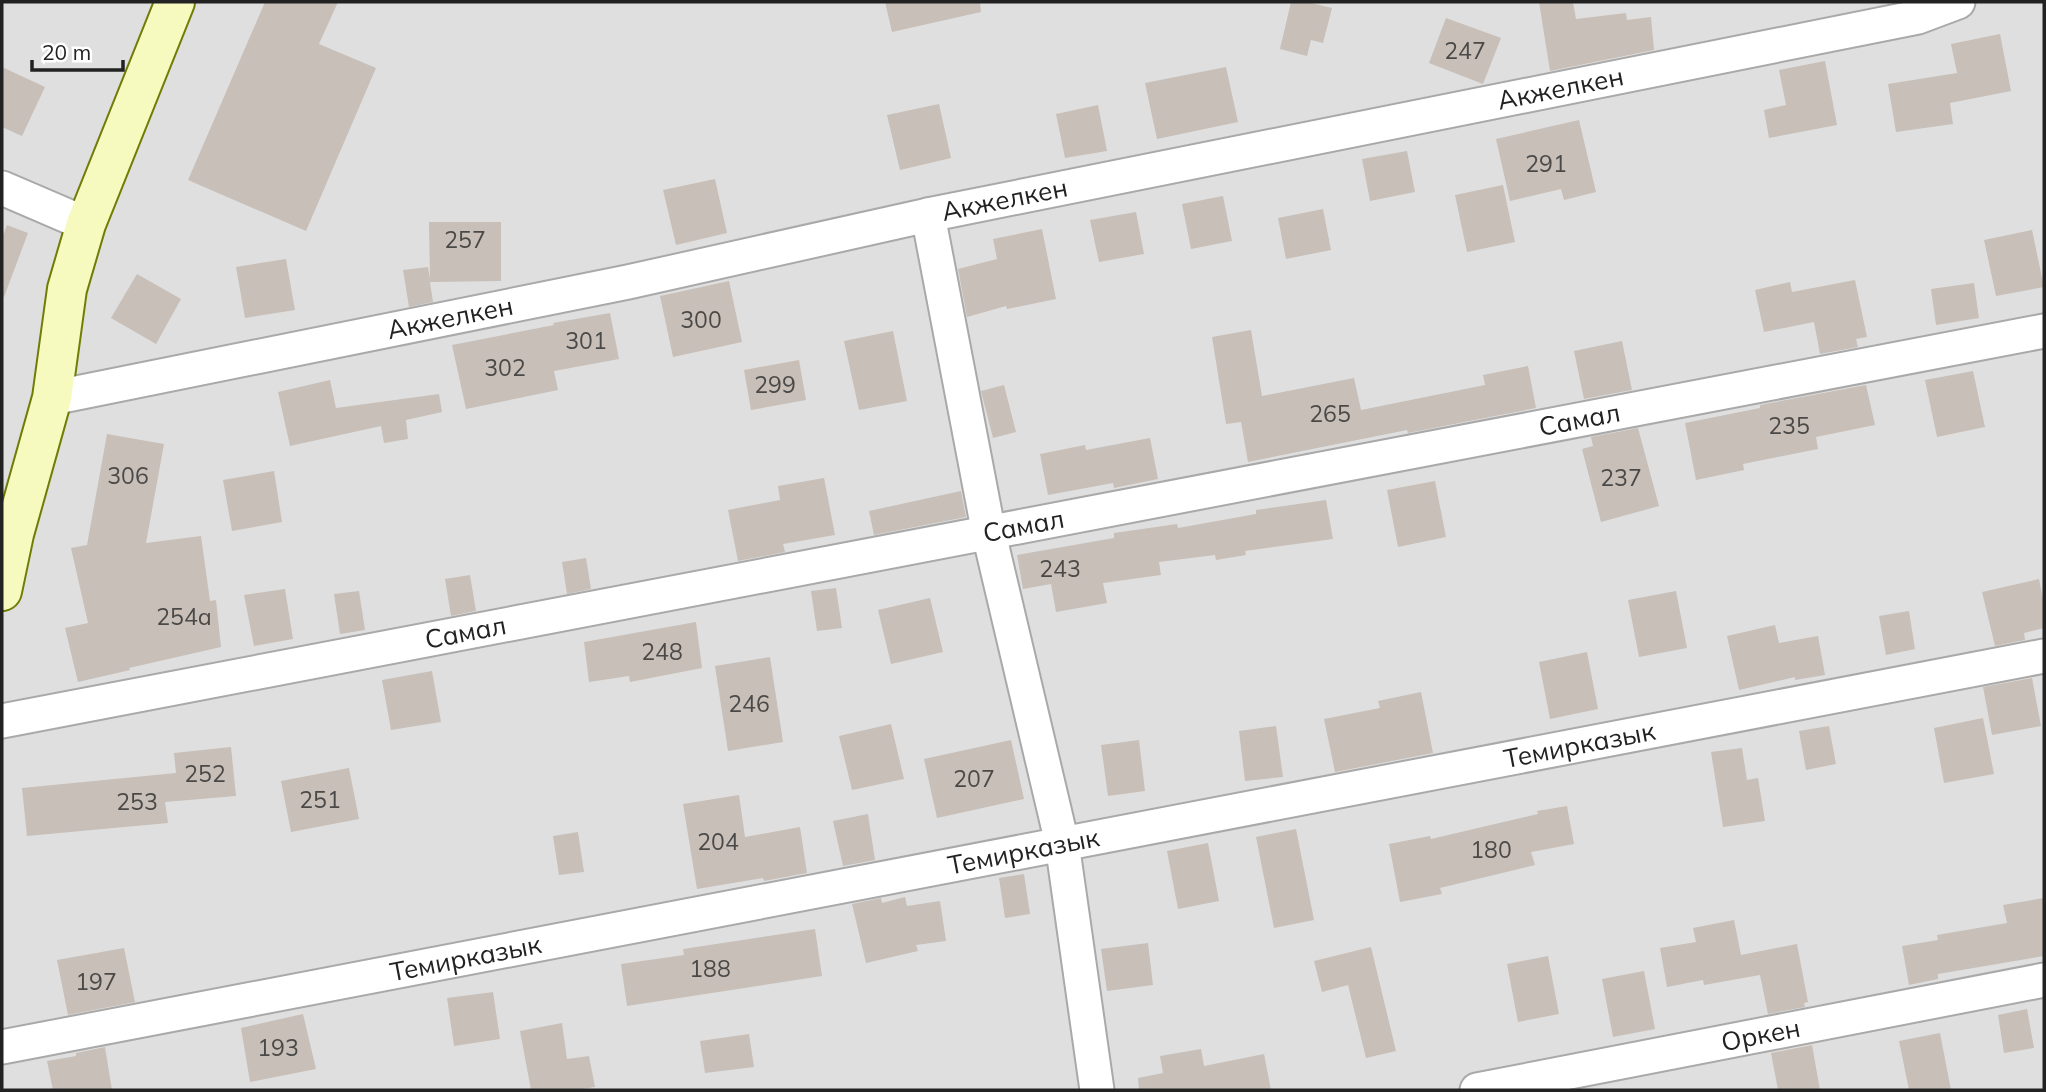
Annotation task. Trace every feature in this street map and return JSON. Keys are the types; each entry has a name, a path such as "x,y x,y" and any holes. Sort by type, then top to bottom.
{"street":[{"path":"2,591 8,531 52,398 66,289 86,224 175,2"},
{"name":"Акжелкен","path":"52,398 628,282 928,215 1918,17 1958,2"},
{"path":"2,188 86,224"},
{"path":"928,215 989,534 1062,844 1097,1090"},
{"name":"Самал","path":"2,722 2044,331"},
{"name":"Темирказык","path":"2,1047 2044,656"},
{"name":"Оркен","path":"1477,1090 2044,980"}],"shaded area":[{"path":"2,2 2044,2 2044,1090 2,1090"}],"building":[{"path":"265,2 338,2 319,44 376,68 306,231 188,180"},
{"path":"885,2 980,2 981,12 892,32"},
{"path":"1291,2 1307,2 1332,8 1323,43 1311,40 1307,56 1280,49"},
{"path":"1539,2 1573,2 1576,19 1626,13 1627,20 1651,17 1654,50 1550,71"},
{"path":"1446,18 1501,38 1483,84 1429,63"},
{"path":"2000,34 2011,91 1950,103 1953,124 1896,132 1888,84 1957,73 1951,44"},
{"path":"1825,61 1837,125 1769,138 1764,110 1786,105 1779,70"},
{"path":"2,67 45,87 22,136 2,127"},
{"path":"1226,67 1238,122 1157,139 1145,83"},
{"path":"939,104 951,158 900,170 887,115"},
{"path":"1098,105 1107,151 1065,158 1056,114"},
{"path":"1579,120 1596,192 1564,200 1561,189 1510,201 1496,139"},
{"path":"1407,151 1415,192 1370,201 1362,159"},
{"path":"715,179 727,233 676,245 663,190"},
{"path":"1503,185 1515,242 1467,252 1455,195"},
{"path":"1223,196 1232,241 1191,249 1182,204"},
{"path":"1323,209 1331,250 1286,259 1278,218"},
{"path":"1136,212 1144,254 1099,262 1090,220"},
{"path":"429,222 501,222 501,281 430,282 433,302 409,307 403,270 428,267 430,279"},
{"path":"7,225 28,233 4,297 2,238"},
{"path":"1042,229 1056,299 1007,309 1006,306 967,317 958,269 997,259 993,239"},
{"path":"2032,230 2044,287 1996,296 1984,240"},
{"path":"286,259 295,310 245,318 236,267"},
{"path":"137,274 181,299 156,344 111,318"},
{"path":"1855,280 1867,337 1856,339 1858,347 1820,354 1814,322 1764,332 1755,290 1790,282 1792,292"},
{"path":"729,281 742,342 673,357 660,296"},
{"path":"1974,283 1979,318 1936,325 1931,289"},
{"path":"610,313 619,359 554,371 558,390 466,409 452,345"},
{"path":"1251,330 1262,396 1354,378 1361,410 1485,385 1483,375 1528,366 1536,408 1408,433 1407,430 1248,462 1241,422 1226,424 1212,337"},
{"path":"893,331 907,401 859,410 844,341"},
{"path":"1622,341 1632,390 1584,399 1574,351"},
{"path":"799,360 806,400 751,410 744,370"},
{"path":"1973,371 1985,427 1937,437 1925,380"},
{"path":"330,380 336,408 439,394 442,412 406,420 408,439 384,443 381,426 290,446 278,392"},
{"path":"1004,385 1016,432 993,438 981,391"},
{"path":"1866,385 1875,425 1816,437 1818,449 1743,464 1744,470 1696,480 1685,423 1760,408 1760,405"},
{"path":"1638,428 1659,506 1601,522 1582,449 1593,446 1591,437"},
{"path":"107,434 164,444 146,543 201,536 210,601 216,600 221,647 78,682 65,628 88,623 71,548 87,545"},
{"path":"1150,438 1158,479 1114,488 1113,483 1048,495 1040,454 1085,445 1086,450"},
{"path":"274,471 282,522 232,531 223,480"},
{"path":"824,478 835,535 783,544 785,552 738,561 728,510 780,500 778,486"},
{"path":"1435,481 1446,537 1398,547 1387,490"},
{"path":"961,491 966,517 874,535 869,511"},
{"path":"1326,500 1333,539 1245,551 1246,555 1216,560 1215,555 1159,562 1161,575 1103,583 1107,603 1056,612 1051,584 1023,589 1017,555 1114,538 1114,533 1177,524 1178,528 1256,514 1256,510"},
{"path":"586,558 591,589 567,594 562,562"},
{"path":"470,575 476,611 451,616 445,579"},
{"path":"2039,579 2044,604 2044,628 2024,633 2025,640 1995,646 1982,592"},
{"path":"836,588 842,628 817,631 811,591"},
{"path":"285,589 293,639 254,646 244,595"},
{"path":"359,591 365,630 340,634 334,594"},
{"path":"1676,591 1687,648 1639,657 1628,600"},
{"path":"930,598 943,652 891,664 878,610"},
{"path":"1909,611 1915,649 1886,655 1879,616"},
{"path":"696,622 702,668 630,682 629,676 589,682 584,642"},
{"path":"1775,625 1779,643 1818,636 1825,675 1795,680 1795,677 1739,690 1727,636"},
{"path":"1587,652 1598,709 1550,719 1539,662"},
{"path":"770,657 783,742 728,751 715,666"},
{"path":"432,671 441,722 391,730 382,680"},
{"path":"2032,678 2041,726 1992,735 1983,687"},
{"path":"1421,692 1433,753 1335,772 1324,719 1380,708 1378,701"},
{"path":"1983,718 1994,774 1944,783 1934,728"},
{"path":"891,724 904,779 852,790 839,736"},
{"path":"1276,726 1283,777 1245,781 1239,731"},
{"path":"1829,726 1836,764 1806,770 1799,731"},
{"path":"1011,740 1024,799 937,818 924,759"},
{"path":"1139,740 1145,791 1108,796 1101,745"},
{"path":"231,747 236,796 165,802 168,823 27,836 22,788 176,773 174,753"},
{"path":"1742,748 1747,780 1758,778 1765,821 1723,827 1711,752"},
{"path":"349,768 359,819 291,832 281,781"},
{"path":"739,795 745,837 800,827 807,873 697,889 683,804"},
{"path":"1567,806 1574,844 1531,852 1535,865 1440,888 1442,894 1400,902 1389,844 1430,836 1431,839 1538,814 1537,811"},
{"path":"868,814 875,860 843,866 833,821"},
{"path":"1296,829 1314,920 1274,928 1256,837"},
{"path":"578,832 584,872 559,875 553,836"},
{"path":"1208,843 1219,901 1178,909 1167,851"},
{"path":"1024,874 1030,914 1005,918 999,878"},
{"path":"905,897 907,906 940,901 946,941 916,945 918,951 866,963 852,904 881,898 882,903"},
{"path":"2044,898 2044,956 1938,974 1938,979 1909,985 1902,946 1938,940 1937,935 2007,923 2003,905"},
{"path":"1734,920 1741,955 1797,944 1808,1002 1804,1003 1805,1007 1768,1014 1760,975 1704,985 1703,980 1667,987 1660,948 1696,942 1693,928"},
{"path":"815,929 822,976 627,1006 621,964 684,955 683,949"},
{"path":"1148,943 1153,985 1107,991 1101,949"},
{"path":"1371,947 1396,1051 1366,1058 1348,985 1322,992 1314,961"},
{"path":"124,948 135,1002 68,1015 57,960"},
{"path":"1548,956 1559,1014 1518,1022 1507,964"},
{"path":"1644,971 1655,1029 1613,1037 1602,979"},
{"path":"493,992 500,1039 454,1046 447,998"},
{"path":"2027,1009 2034,1048 2004,1053 1998,1015"},
{"path":"303,1014 316,1069 250,1082 241,1028"},
{"path":"562,1023 567,1059 589,1056 595,1087 576,1090 531,1090 520,1031"},
{"path":"1940,1033 1951,1090 1909,1090 1899,1041"},
{"path":"749,1034 754,1067 705,1073 700,1041"},
{"path":"1812,1045 1820,1090 1778,1090 1771,1053"},
{"path":"105,1047 112,1090 53,1090 47,1061"},
{"path":"1201,1049 1204,1066 1264,1054 1271,1090 1139,1090 1138,1078 1163,1073 1160,1056"}]}
